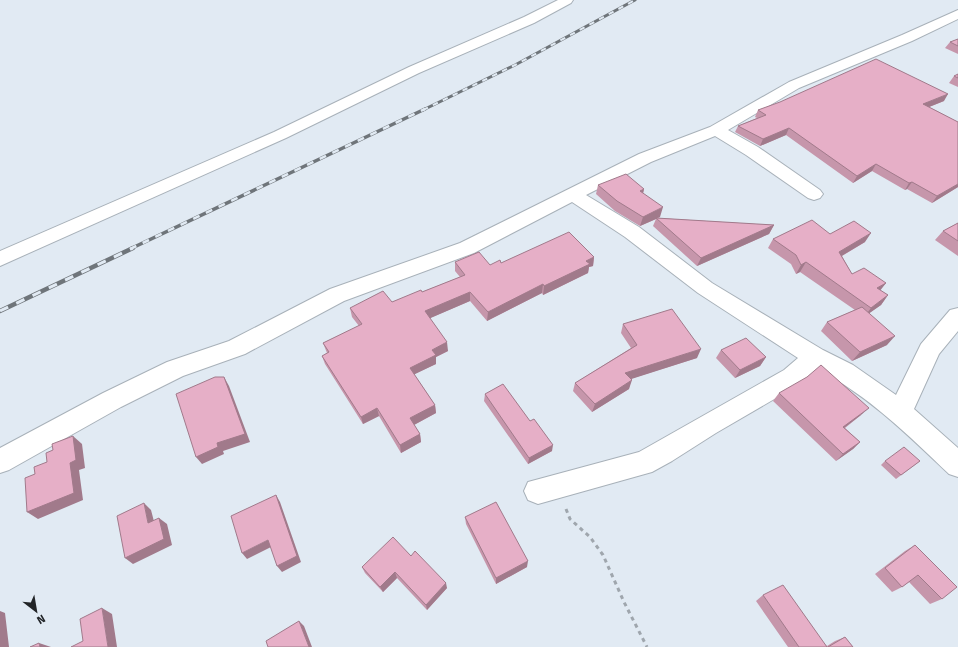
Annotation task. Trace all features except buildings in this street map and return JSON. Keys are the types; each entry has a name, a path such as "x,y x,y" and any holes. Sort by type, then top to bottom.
{"street":[{"path":"0,259 280,136 414,70 529,20 567,0"},
{"path":"0,461 112,400 175,369 238,348 337,295 467,248 645,158 716,130 794,85 879,50 958,14"},
{"path":"716,130 752,151 814,194"},
{"path":"572,194 632,232 705,288 815,357 845,372 900,412 958,465"},
{"path":"900,412 922,368 928,350 958,316"},
{"path":"548,488 643,463 663,453 707,425 792,377 815,357"}],"path":[{"path":"548,488 570,519 590,537 603,555 624,602 647,647"}],"railway":[{"path":"423,110 515,65 635,0"},
{"path":"130,249 425,109"},
{"path":"0,311 133,248"}]}
